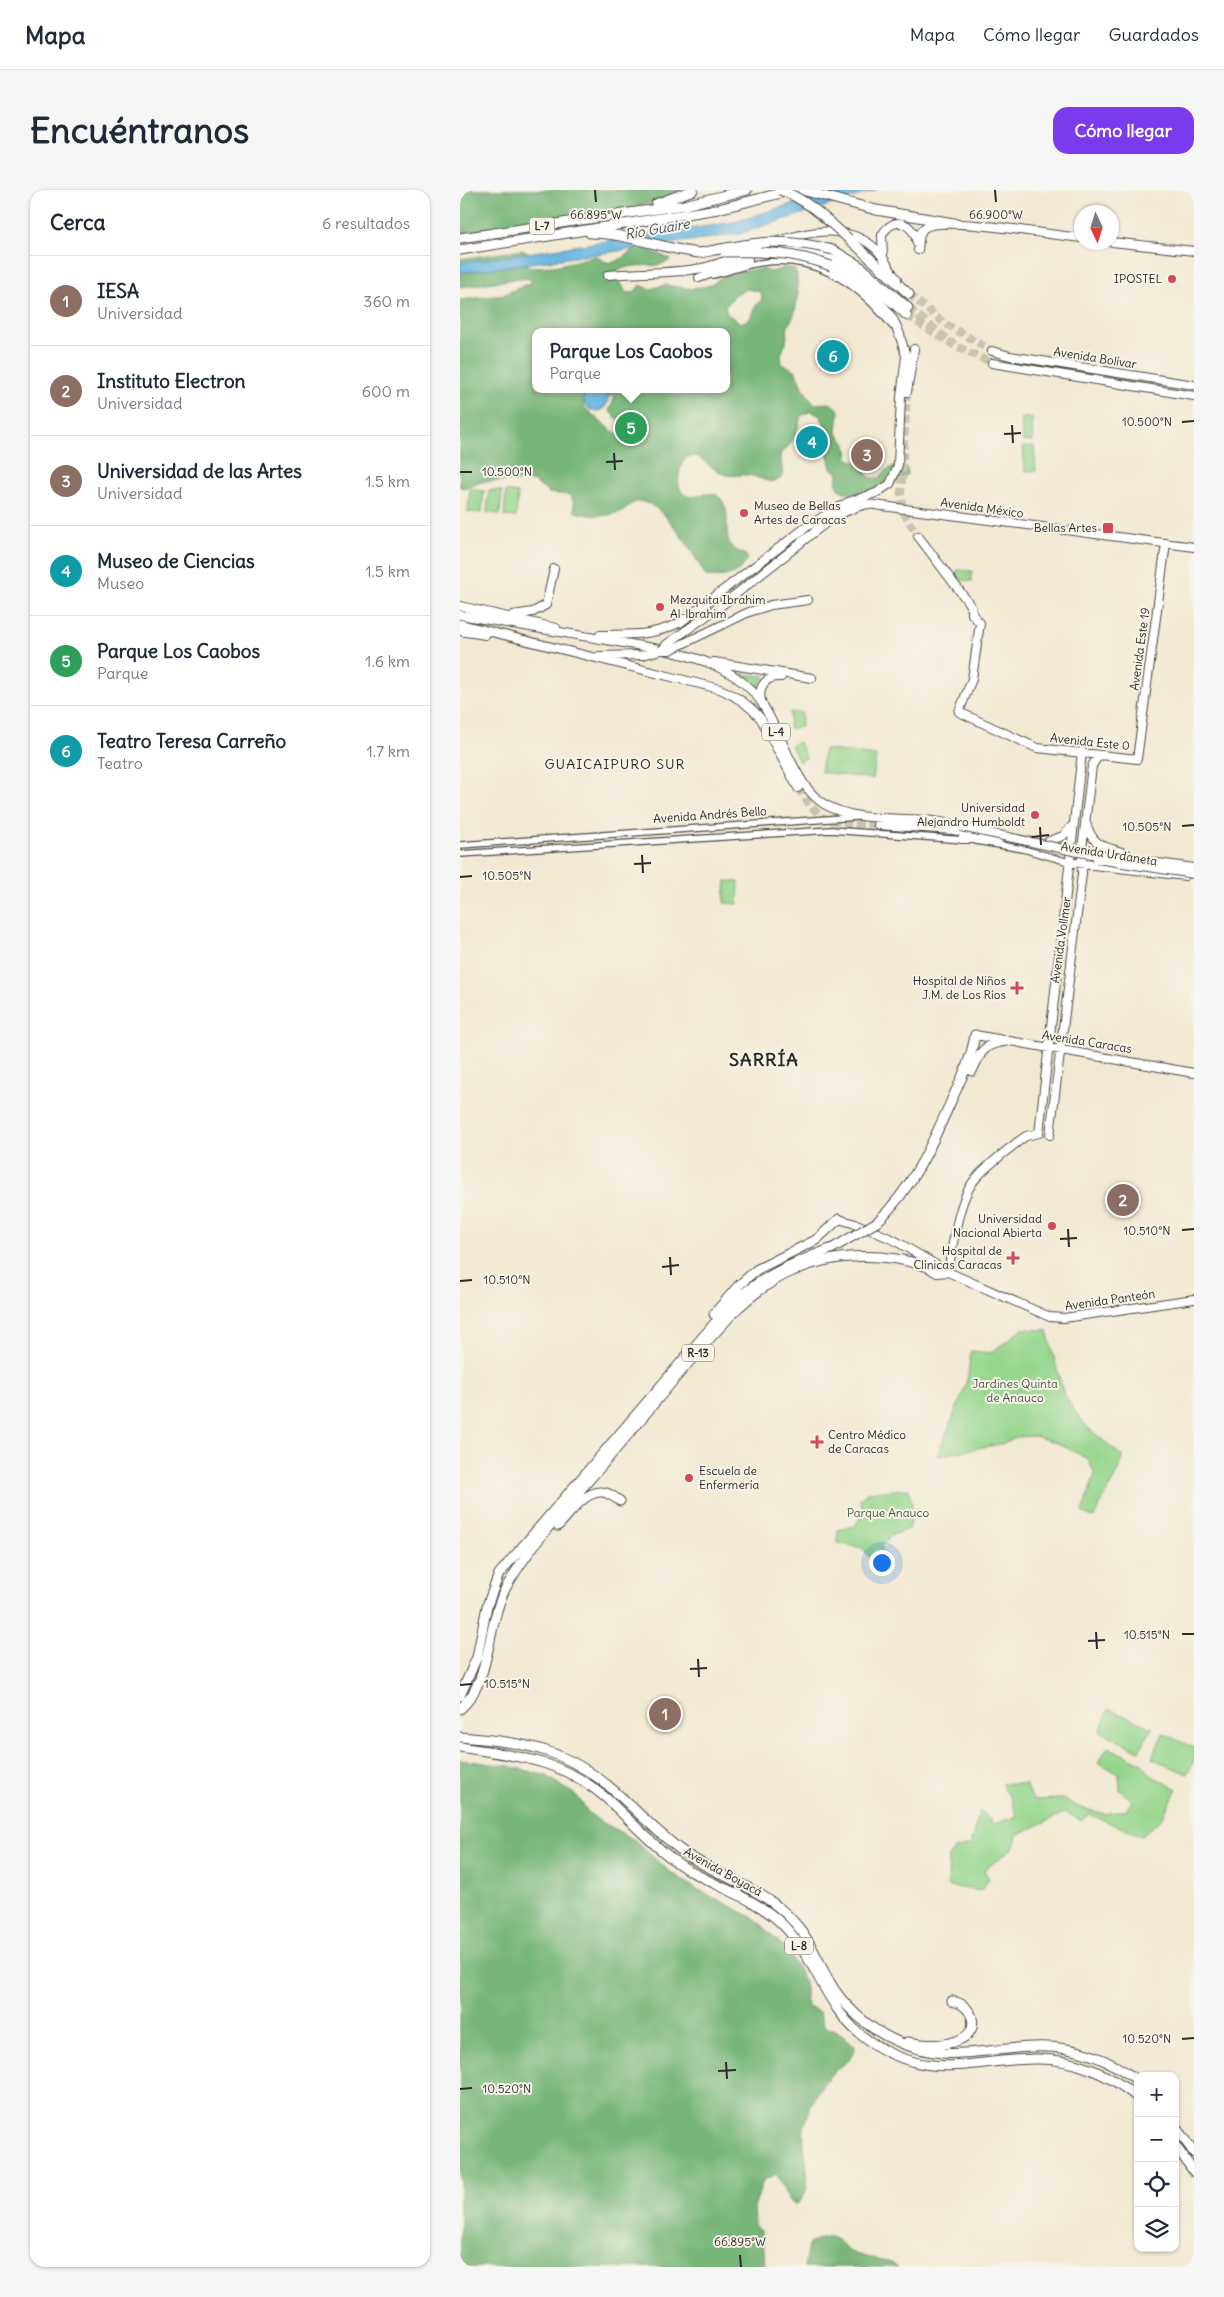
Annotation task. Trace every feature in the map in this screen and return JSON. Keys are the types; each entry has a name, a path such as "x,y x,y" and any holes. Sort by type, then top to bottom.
{"highway":[{"path":"624,214 693,190"},
{"name":"L-7","path":"460,238 684,205 747,190"},
{"path":"780,190 791,194 811,207 909,294"},
{"name":"L-7","path":"460,250 718,209 793,190"},
{"path":"802,190 876,210 954,223"},
{"path":"570,232 619,234 700,253 771,251 811,258 831,266 858,283 885,306 896,323 900,336"},
{"path":"700,253 770,240 808,243 833,250 861,267 908,312"},
{"name":"R-13","path":"944,1122 968,1067 975,1035"},
{"name":"R-13","path":"460,1696 477,1657 487,1606 499,1574 732,1303 762,1279 786,1266 833,1248 877,1222 902,1195 962,1093 980,1052 991,1044 1007,1041"},
{"name":"R-13","path":"699,1340 704,1328 746,1278 767,1264 816,1240 839,1219"},
{"name":"R-13","path":"460,1710 473,1693 479,1679 498,1606 507,1585 529,1554 725,1321 758,1291 792,1271 832,1260 893,1258 925,1266"},
{"path":"529,1554 538,1548 595,1492 606,1492 620,1501"},
{"name":"Avenida Boyacá","path":"460,1737 516,1743 541,1748 564,1757 595,1775 685,1853 711,1869 764,1895 783,1911 806,1938 839,1996 869,2025 893,2040 919,2051 939,2054 1032,2047 1066,2049 1109,2062 1134,2078"},
{"name":"Avenida Boyacá","path":"460,1747 528,1757 569,1772 601,1794 684,1867 740,1895 771,1914 797,1942 836,2010 868,2040 887,2052 914,2061 959,2067 1033,2058 1064,2061 1108,2076 1134,2095"},
{"path":"893,2040 930,2045 962,2039 973,2027 972,2014 963,2004 952,2000"},
{"path":"1179,2131 1194,2152"},
{"path":"1179,2151 1194,2172"}],"main road":[{"path":"883,258 882,235 887,228 895,224 904,224 913,230 918,250 921,232 924,228 954,223 1074,237"},
{"path":"608,274 668,272 702,268 798,236 821,231 858,237 877,250 909,294"},
{"path":"1119,243 1194,251"},
{"path":"699,278 754,256 804,250 854,270 908,312"},
{"path":"900,336 906,356 907,392 914,349"},
{"name":"Avenida Bolívar","path":"992,351 1028,359 1194,385"},
{"name":"L-4","path":"588,636 642,635 657,632 681,622 810,525 848,502 883,490 890,484 898,465 901,397 906,356"},
{"name":"Avenida Bolívar","path":"992,363 1194,396"},
{"name":"Avenida México","path":"662,650 667,644 722,605 835,517 855,506 867,504 1194,547"},
{"name":"Avenida Este 0","path":"918,536 968,602 972,608 972,614 980,623 972,679 959,712 1037,748 1137,759"},
{"name":"Avenida Este 19","path":"1137,759 1166,543"},
{"path":"503,615 526,614 546,606 554,569"},
{"path":"592,656 643,655 670,650 748,612 771,605 808,600"},
{"name":"L-4","path":"460,606 579,635"},
{"name":"L-4","path":"460,615 503,624 588,636 679,653 725,664 812,678 806,680 778,676 770,678 761,689 761,703"},
{"name":"L-4","path":"460,624 714,686 740,699 761,719 798,788"},
{"name":"L-4","path":"460,631 499,635"},
{"name":"L-4","path":"679,653 713,665 732,675 752,691 761,703 806,787 823,804 866,817"},
{"name":"Avenida Vollmer","path":"948,1272 963,1200 971,1185 977,1176 1026,1136 1039,1133 1070,873 1070,845 1075,820 1082,752"},
{"name":"Avenida Vollmer","path":"1050,1135 1059,1049 1082,874 1082,847 1092,766 1094,760 1103,755"},
{"name":"Avenida Andrés Bello","path":"866,817 946,822 961,827 1078,852 1194,868"},
{"path":"1049,841 1063,836 1075,820"},
{"path":"1086,821 1091,837 1098,844 1127,854 1092,851 1087,858 1089,863 1094,865"},
{"path":"878,825 954,830 1194,876"},
{"path":"962,839 999,839"},
{"name":"Avenida Urdaneta","path":"1069,862 1194,876"},
{"name":"Avenida Caracas","path":"975,1035 1194,1073"},
{"name":"R-13","path":"839,1219 859,1225 894,1240 948,1272"},
{"name":"R-13","path":"925,1266 937,1273 948,1272"},
{"name":"Avenida Panteón","path":"948,1272 1055,1318 1194,1299"}],"street":[{"path":"699,278 753,264 805,262 832,274 857,289 874,304 900,336"},
{"name":"Avenida Andrés Bello","path":"460,845 866,817"},
{"name":"Avenida Andrés Bello","path":"460,854 831,830 962,839"},
{"name":"Avenida Urdaneta","path":"962,839 1022,849 1069,862"}],"green space":[{"path":"460,190 680,190 666,198 611,212 460,233"},
{"path":"640,247 671,259 658,265 634,266 620,270 614,276 626,293 634,292 640,285 650,289 665,285 692,289 711,285 719,279 740,271 763,269 771,272 787,267 794,269 797,275 798,297 794,315 788,326 786,343 781,354 782,364 795,370 802,387 814,404 830,403 839,410 837,433 846,444 848,458 859,464 870,478 879,478 892,467 900,465 908,470 907,475 892,485 875,492 857,494 840,490 836,483 838,473 831,468 827,452 821,448 827,429 820,416 811,411 801,416 792,442 780,453 783,476 774,481 747,475 727,475 697,456 687,457 681,466 678,478 683,494 692,496 714,494 721,499 727,513 730,544 735,550 743,553 748,558 736,572 719,577 706,576 676,529 656,508 646,502 631,504 619,513 594,515 575,512 570,495 549,493 533,481 483,481 468,488 460,487 460,300 503,295 532,282 530,279 521,278 460,287 460,259 522,250 528,253 525,262 529,267 555,266 596,256 611,262","holes":["747,289 761,292 762,299 754,308 750,319 741,323 727,314 725,307 736,294"]},
{"path":"1032,417 1033,441 1023,442 1021,418"},
{"path":"1034,446 1036,471 1025,471 1023,447"},
{"path":"470,489 484,491 482,513 468,512"},
{"path":"489,490 502,491 500,514 487,513"},
{"path":"506,491 518,493 516,517 504,516"},
{"path":"957,570 972,571 972,581 956,580"},
{"path":"738,674 765,676 757,689"},
{"path":"790,712 802,713 801,727 789,728"},
{"path":"799,742 806,758 799,762 791,745"},
{"path":"824,749 876,756 873,779 821,772"},
{"path":"726,881 739,882 738,904 724,903"},
{"name":"Jardines Quinta de Anauco","path":"1022,1329 1047,1330 1063,1392 1087,1427 1122,1456 1115,1477 1094,1518 1082,1512 1095,1474 1087,1458 1057,1443 1035,1436 1015,1437 1005,1443 937,1456 963,1393 968,1375 971,1351 991,1353"},
{"name":"Parque Anauco","path":"909,1489 913,1514 909,1529 892,1535 881,1546 884,1559 876,1567 863,1548 837,1543 838,1530 855,1526 864,1511 860,1499 868,1492"},
{"path":"1109,1709 1152,1728 1139,1751 1100,1731"},
{"path":"1163,1733 1194,1748 1194,1761 1187,1774 1152,1758"},
{"path":"1108,1747 1141,1763 1152,1776 1177,1789 1162,1818 1142,1836 1089,1814 1081,1821 1066,1812 1017,1835 1014,1847 984,1870 989,1879 981,1891 948,1886 949,1857 955,1849 970,1845 980,1810 994,1824 1017,1816 1011,1798 1001,1784 1026,1784 1033,1800 1063,1799 1078,1807 1105,1814 1127,1810 1132,1800 1120,1790 1119,1774 1098,1762"},
{"path":"460,1760 509,1766 547,1776 577,1796 588,1812 598,1820 631,1838 669,1871 693,1887 754,1918 788,1951 805,1982 805,1998 808,2007 820,2012 826,2028 835,2030 855,2046 851,2057 829,2076 820,2089 807,2117 804,2144 807,2188 803,2197 797,2204 792,2202 786,2196 776,2174 763,2181 754,2207 755,2224 763,2236 765,2267 460,2267"},
{"path":"830,2237 836,2239 846,2249 855,2254 886,2261 898,2267 804,2267 808,2245 816,2240"}],"water":[{"name":"Río Guaire","path":"836,190 876,190 739,234 460,273 460,263 735,222"},
{"path":"586,393 607,394 608,399 605,408 596,411 587,408 584,399"}],"tunnel":[{"path":"909,294 944,323 992,351"},
{"path":"908,308 954,345"},
{"path":"907,316 954,345 992,363"},
{"path":"907,392 901,495 904,513 918,536"},
{"path":"798,788 815,811 831,822 851,825 878,825"}],"place":[{"name":"IPOSTEL","path":"1172,279"},
{"name":"Teatro Teresa Carreño","path":"833,356"},
{"name":"Parque Los Caobos","path":"631,428"},
{"name":"Museo de Ciencias","path":"812,442"},
{"name":"Universidad de las Artes","path":"867,455"},
{"name":"Museo de Bellas Artes de Caracas","path":"744,513"},
{"name":"Bellas Artes","path":"1108,528"},
{"name":"Mezquita Ibrahim Al-lbrahim","path":"660,607"},
{"name":"Universidad Alejandro Humboldt","path":"1035,815"},
{"name":"Hospital de Niños J.M. de Los Ríos","path":"1017,988"},
{"name":"Instituto Electron","path":"1123,1200"},
{"name":"Universidad Nacional Abierta","path":"1052,1226"},
{"name":"Hospital de Clínicas Caracas","path":"1013,1258"},
{"name":"Centro Médico de Caracas","path":"817,1442"},
{"name":"Escuela de Enfermería","path":"689,1478"},
{"name":"IESA","path":"665,1714"}],"district":[{"name":"GUAICAIPURO SUR","path":"615,764"},
{"name":"SARRÍA","path":"764,1060"}]}
